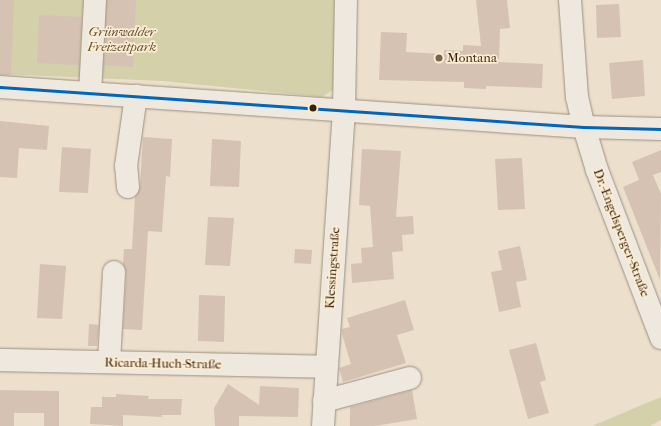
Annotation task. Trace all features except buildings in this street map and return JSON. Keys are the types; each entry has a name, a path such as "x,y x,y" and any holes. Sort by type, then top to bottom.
{"street":[{"path":"90,93 95,0"},
{"name":"Klessingstraße","path":"323,426 344,110 346,0"},
{"name":"Dr.-Engelsperger-Straße","path":"570,0 576,97 584,127 596,170 661,338"},
{"path":"0,87 584,127 661,129"},
{"path":"128,187 126,166 136,96"},
{"path":"109,362 114,272"},
{"name":"Ricarda-Huch-Straße","path":"0,360 326,367"},
{"path":"324,400 410,378"}],"green space":[{"name":"Grünwalder Freizeitpark","path":"0,0 335,0 334,89 322,97 163,81 0,74"},
{"path":"661,397 661,420 650,426 592,426"}],"transit line":[{"path":"0,87 584,127 661,129"}],"place":[{"name":"Montana","path":"439,58"}]}
